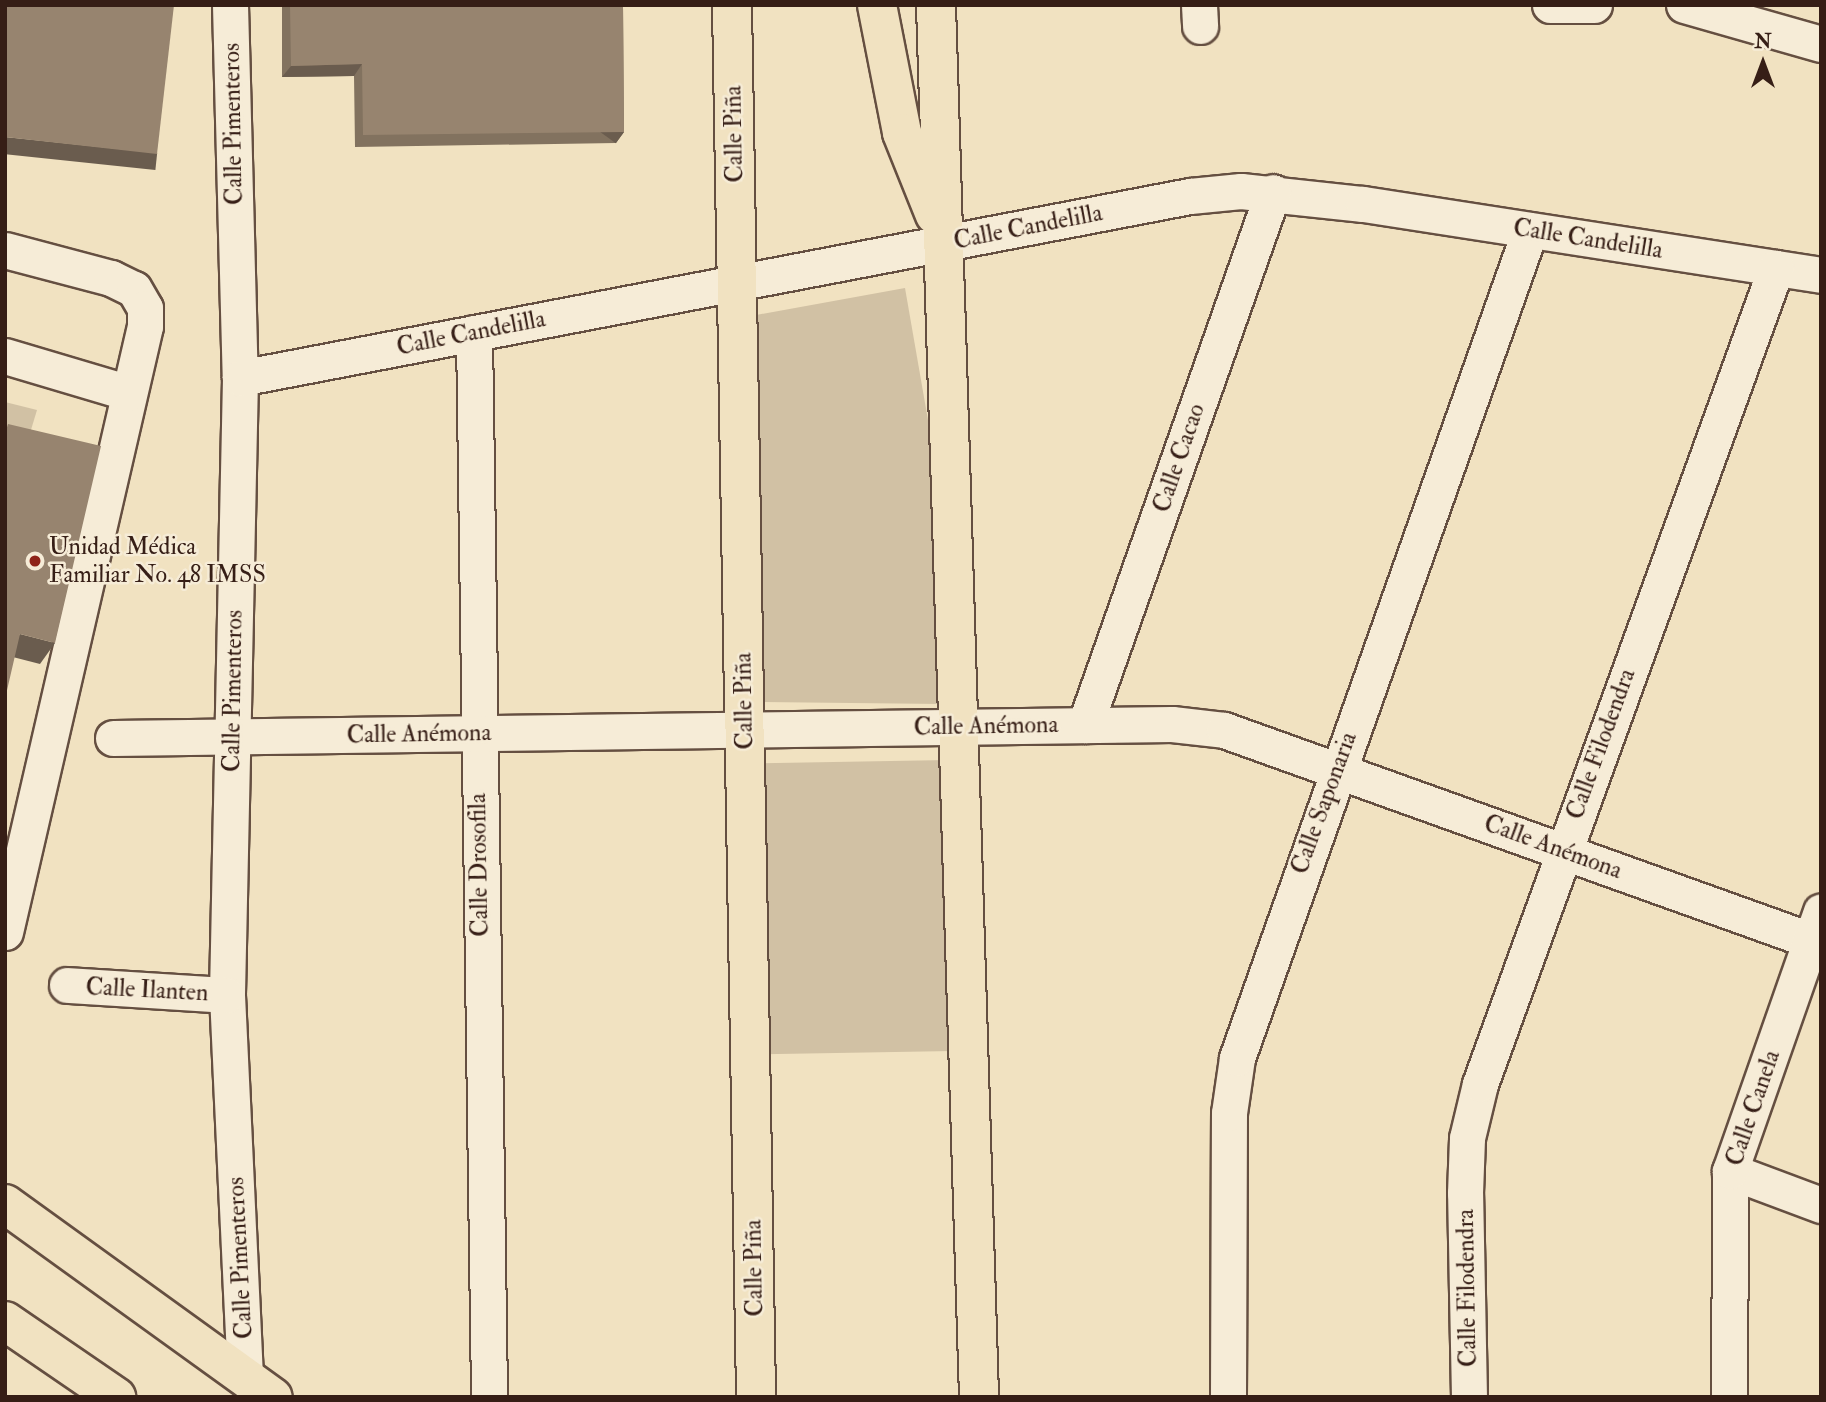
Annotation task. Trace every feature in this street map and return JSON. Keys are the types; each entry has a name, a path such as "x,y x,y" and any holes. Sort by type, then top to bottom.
{"main road":[{"name":"Calle Piña","path":"732,5 756,1397"},
{"path":"877,5 902,133 946,243"},
{"path":"936,12 946,243 979,1397"},
{"path":"5,1204 259,1387"},
{"path":"5,1321 116,1397"}],"street":[{"name":"Calle Pimenteros","path":"230,5 240,377 227,995 259,1387"},
{"path":"1550,5 1594,5"},
{"path":"1684,5 1821,44"},
{"name":"Calle Candelilla","path":"240,377 1190,196 1273,192 1821,275"},
{"name":"Calle Cacao","path":"1085,725 1273,192"},
{"name":"Calle Saponaria","path":"1228,1397 1229,1126 1237,1058 1337,768 1530,230"},
{"path":"5,250 111,278 134,289 145,308 145,326 5,932"},
{"name":"Calle Filodendra","path":"1469,1397 1467,1138 1480,1084 1776,268"},
{"name":"Calle Drosofila","path":"474,332 476,733 489,1397"},
{"path":"5,356 128,393"},
{"name":"Calle Anémona","path":"113,738 1172,724 1224,730 1563,850 1817,932"},
{"name":"Calle Canela","path":"1729,1397 1730,1171 1817,932"},
{"name":"Calle Ilanten","path":"67,985 227,995"},
{"path":"1730,1171 1821,1205"}],"shaded area":[{"path":"905,288 941,495 941,704 751,702 756,315"},
{"path":"5,402 37,410 24,453 5,448"},
{"path":"948,760 953,1051 763,1054 758,763"}],"building":[{"path":"5,5 174,5 157,154 5,137"},
{"path":"290,5 623,5 624,132 363,135 362,64 291,66"},
{"name":"Unidad Médica Familiar No. 48 IMSS","path":"8,424 101,446 55,643 20,634 5,699 5,434"}],"place":[{"name":"Unidad Médica Familiar No. 48 IMSS","path":"35,561"}]}
